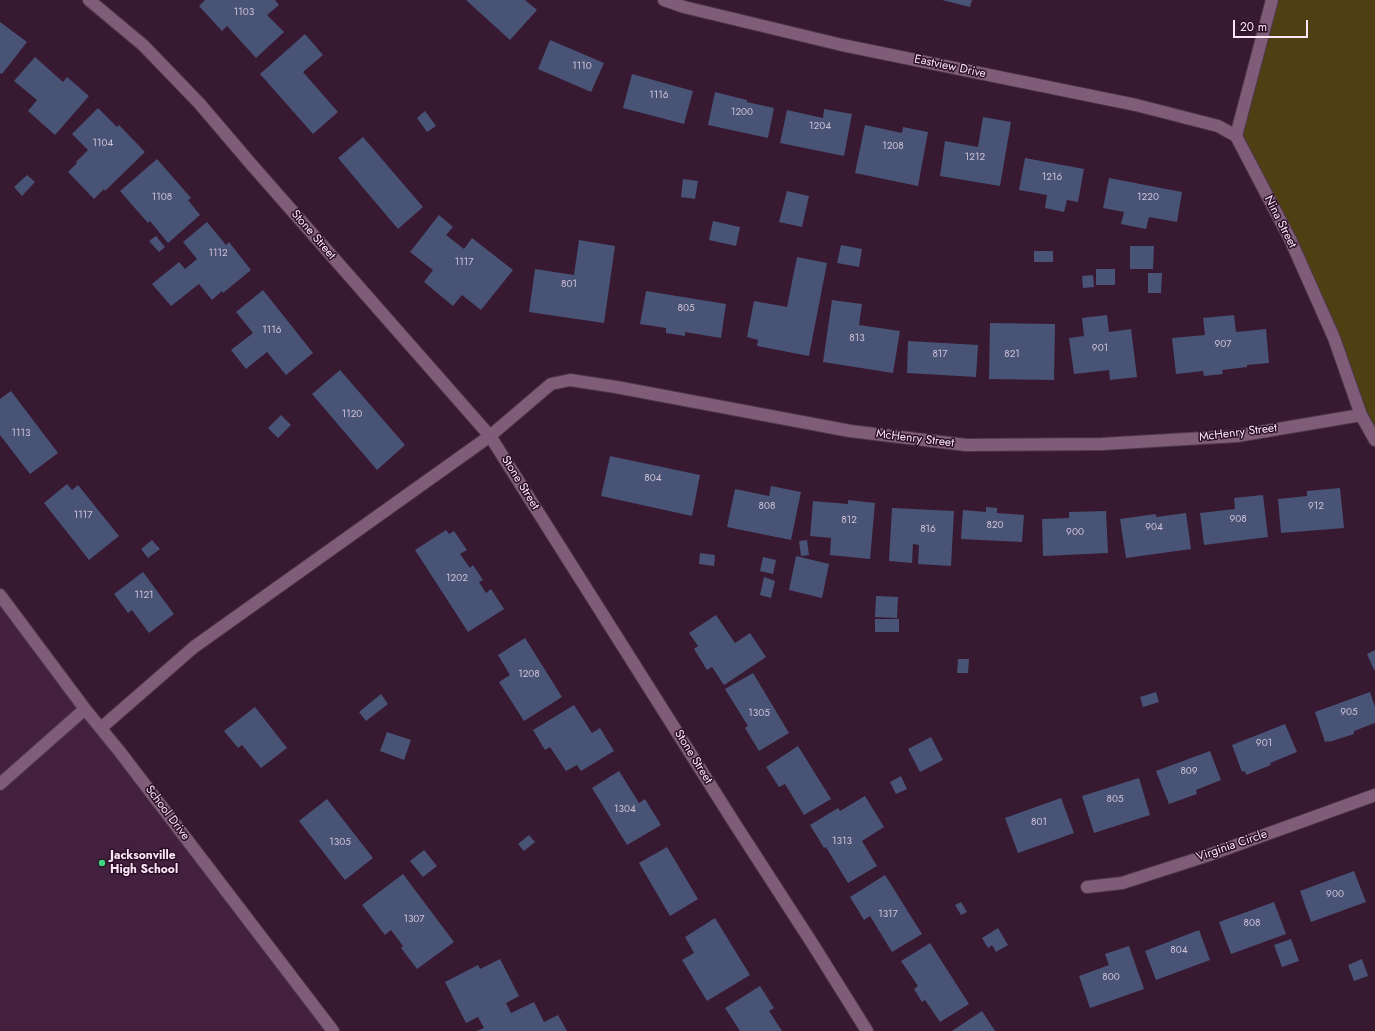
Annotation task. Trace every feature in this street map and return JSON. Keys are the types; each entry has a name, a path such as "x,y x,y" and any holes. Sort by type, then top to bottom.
{"street":[{"name":"Stone Street","path":"89,0 143,45 199,102 250,164 490,436 867,1031"},
{"name":"Eastview Drive","path":"664,0 684,7 842,45 1136,106 1218,126 1236,136"},
{"path":"1236,136 1272,0"},
{"name":"Nina Street","path":"1236,136 1293,246 1334,338 1361,415 1375,440"},
{"name":"McHenry Street","path":"101,728 194,647 490,436 551,384 570,380 616,387 850,431 966,445 1102,444 1237,436 1361,415"},
{"name":"School Drive","path":"0,595 85,709 125,758 333,1031"},
{"path":"0,784 85,709"},
{"name":"Virginia Circle","path":"1087,887 1122,883 1209,855 1375,795"}],"shaded area":[{"path":"1279,0 1375,0 1375,440 1290,239 1236,136"},
{"name":"Jacksonville High School","path":"0,595 333,1031 0,1031"}],"building":[{"path":"205,0 275,0 279,5 267,15 284,32 256,58 227,26 222,31 199,6"},
{"path":"466,0 525,0 537,10 510,40"},
{"path":"942,0 972,0 970,7"},
{"path":"0,22 27,42 2,74 0,73"},
{"path":"305,34 323,55 303,72 338,112 313,134 260,74"},
{"path":"550,40 604,63 591,92 538,69"},
{"path":"35,57 63,82 67,77 89,96 55,135 28,111 37,100 14,81"},
{"path":"632,74 693,91 684,124 623,108"},
{"path":"715,92 747,100 747,102 774,108 768,138 708,125"},
{"path":"98,108 117,127 119,125 145,152 105,191 104,189 94,199 68,172 88,150 72,134"},
{"path":"824,109 852,114 844,156 780,143 787,110 823,118"},
{"path":"425,111 436,126 427,132 417,118"},
{"path":"983,117 1011,122 1000,186 940,176 945,141 978,147"},
{"path":"865,125 902,133 903,127 928,132 918,186 855,173"},
{"path":"363,137 423,207 398,229 338,158"},
{"path":"1025,158 1084,169 1078,202 1067,200 1064,212 1045,208 1047,195 1019,190"},
{"path":"157,159 191,198 188,200 200,215 168,243 150,221 148,223 120,191"},
{"path":"27,175 35,182 22,196 14,187"},
{"path":"1109,178 1182,192 1177,222 1149,217 1146,229 1121,224 1124,212 1103,208"},
{"path":"683,179 698,181 695,199 681,197"},
{"path":"787,191 809,196 802,227 779,222"},
{"path":"439,215 453,227 446,235 464,249 472,238 513,270 481,310 462,295 453,306 424,282 433,270 410,252"},
{"path":"713,221 740,227 736,246 709,240"},
{"path":"207,222 226,245 229,242 251,270 212,300 199,284 171,306 152,284 179,262 185,269 197,259 183,242"},
{"path":"156,236 165,247 159,252 149,241"},
{"path":"579,240 615,246 604,323 529,312 535,269 574,275"},
{"path":"841,245 862,249 859,267 837,263"},
{"path":"1130,246 1154,246 1153,269 1130,269"},
{"path":"1034,251 1053,251 1053,262 1034,262"},
{"path":"797,257 827,263 809,356 757,346 758,340 747,337 754,301 787,307"},
{"path":"1096,269 1115,269 1115,285 1096,285"},
{"path":"1148,273 1162,273 1161,293 1148,293"},
{"path":"1093,275 1094,287 1083,288 1082,276"},
{"path":"263,290 313,353 286,375 267,352 246,369 231,350 253,333 236,312"},
{"path":"646,291 726,304 721,338 685,332 685,336 666,333 666,328 640,324"},
{"path":"832,300 862,304 859,325 900,331 893,373 823,362"},
{"path":"1107,315 1109,332 1131,329 1137,377 1110,380 1109,370 1074,374 1069,338 1084,336 1082,318"},
{"path":"1234,315 1236,332 1266,329 1269,363 1247,365 1247,367 1222,370 1223,374 1204,376 1203,371 1176,374 1172,338 1205,335 1203,318"},
{"path":"990,323 1055,324 1054,380 989,379"},
{"path":"908,341 978,345 976,377 907,373"},
{"path":"340,370 405,445 377,470 312,394"},
{"path":"11,391 58,453 30,474 0,435 0,399"},
{"path":"281,415 291,425 278,438 268,428"},
{"path":"610,456 700,475 692,516 601,496"},
{"path":"67,484 72,490 78,485 119,536 89,560 44,503"},
{"path":"771,486 801,492 791,540 727,527 735,489 769,496"},
{"path":"1340,488 1344,528 1281,533 1278,499 1307,496 1307,491"},
{"path":"1263,495 1268,537 1204,545 1200,513 1235,509 1234,498"},
{"path":"848,500 875,503 870,559 830,555 831,538 810,536 813,501 848,504"},
{"path":"986,507 997,508 997,513 1024,515 1022,542 961,539 963,510 986,512"},
{"path":"892,508 954,511 951,566 918,564 919,545 913,544 912,563 889,561"},
{"path":"1106,511 1108,553 1043,556 1042,519 1069,518 1069,512"},
{"path":"1186,513 1191,549 1126,558 1120,519 1156,514 1156,517"},
{"path":"446,530 449,534 454,531 467,550 460,554 470,568 473,565 483,580 479,582 486,593 491,589 504,609 468,632 415,550"},
{"path":"152,540 160,549 148,558 141,549"},
{"path":"807,540 809,555 801,556 799,541"},
{"path":"700,553 715,555 714,566 699,564"},
{"path":"796,556 829,564 822,598 789,590"},
{"path":"763,557 776,560 773,574 760,571"},
{"path":"143,572 174,614 149,633 132,610 128,613 114,594"},
{"path":"764,577 775,581 771,598 760,595"},
{"path":"876,596 898,597 897,618 875,617"},
{"path":"716,615 735,643 750,633 766,657 724,685 712,667 707,670 694,649 698,646 689,633"},
{"path":"875,619 899,619 899,632 875,632"},
{"path":"525,638 562,697 524,721 499,682 510,675 498,655"},
{"path":"1375,650 1375,670 1374,670 1367,654"},
{"path":"958,659 969,659 968,673 957,673"},
{"path":"753,673 789,733 759,751 745,728 748,726 725,689"},
{"path":"1156,692 1159,702 1143,707 1140,697"},
{"path":"1370,692 1375,707 1375,723 1354,731 1354,734 1325,742 1315,712"},
{"path":"381,694 388,704 366,721 359,712"},
{"path":"574,705 592,733 600,728 614,751 581,771 577,765 566,771 550,747 545,750 533,730"},
{"path":"255,707 287,748 261,768 242,745 238,748 224,731"},
{"path":"1285,724 1297,752 1246,775 1245,771 1242,772 1232,745"},
{"path":"387,732 411,740 404,760 380,751"},
{"path":"931,737 943,760 920,772 908,749"},
{"path":"798,746 831,799 804,815 785,784 779,787 766,767"},
{"path":"1210,751 1221,780 1196,790 1197,794 1169,804 1156,771"},
{"path":"619,771 639,803 645,799 661,825 627,845 592,788"},
{"path":"901,776 907,789 896,794 890,782"},
{"path":"1139,778 1150,815 1094,833 1082,796"},
{"path":"865,796 884,827 862,841 877,866 848,883 826,847 824,848 810,825 838,808 840,811"},
{"path":"1061,798 1074,833 1018,853 1005,818"},
{"path":"327,799 373,858 345,880 299,821"},
{"path":"529,835 535,842 524,851 518,844"},
{"path":"667,847 698,899 670,916 639,863"},
{"path":"424,850 437,866 423,877 410,861"},
{"path":"1354,871 1366,902 1311,922 1300,891"},
{"path":"403,874 454,942 417,969 401,948 403,946 391,930 385,935 362,905"},
{"path":"885,875 922,934 892,952 870,916 864,920 850,897"},
{"path":"961,902 967,912 961,915 955,905"},
{"path":"1274,902 1286,934 1231,954 1219,922"},
{"path":"715,918 750,975 707,1001 682,960 694,953 685,937"},
{"path":"998,928 1008,945 996,952 992,945 988,948 982,938"},
{"path":"1199,930 1210,960 1156,980 1145,951"},
{"path":"1291,939 1299,961 1282,967 1274,945"},
{"path":"930,943 969,1004 940,1022 925,1000 922,1002 914,989 918,986 901,961"},
{"path":"1129,946 1144,989 1090,1008 1079,976 1109,965 1105,954"},
{"path":"500,959 519,996 506,1003 511,1013 534,1002 544,1022 558,1015 567,1031 477,1031 484,1028 478,1017 466,1023 445,982 478,965 480,969"},
{"path":"1362,959 1368,976 1354,981 1348,965"},
{"path":"760,986 774,1008 769,1011 782,1031 740,1031 725,1008"},
{"path":"982,1011 995,1031 952,1031"}],"place":[{"name":"Jacksonville High School","path":"102,863"}]}
